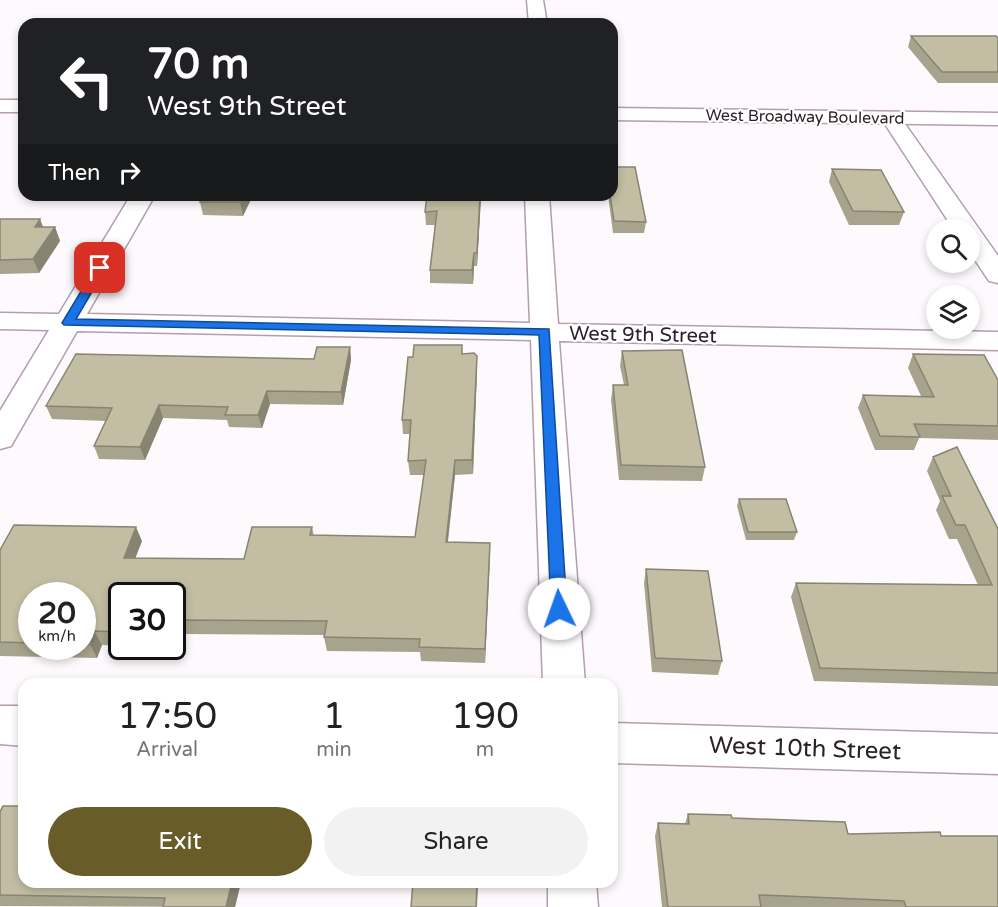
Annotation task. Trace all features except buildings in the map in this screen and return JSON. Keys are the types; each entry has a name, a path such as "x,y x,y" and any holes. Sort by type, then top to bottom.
{"main road":[{"path":"535,0 537,18"},
{"path":"0,106 18,106"},
{"name":"West Broadway Boulevard","path":"618,114 998,119"},
{"path":"891,118 960,219"},
{"path":"0,438 139,201"},
{"path":"537,201 564,678"},
{"path":"980,249 998,275"},
{"name":"West 9th Street","path":"0,321 998,341"},
{"path":"0,725 18,726"},
{"name":"West 10th Street","path":"618,743 998,754"},
{"path":"572,888 573,907"}],"route":[{"path":"100,268 68,323 544,332 559,609"}]}
